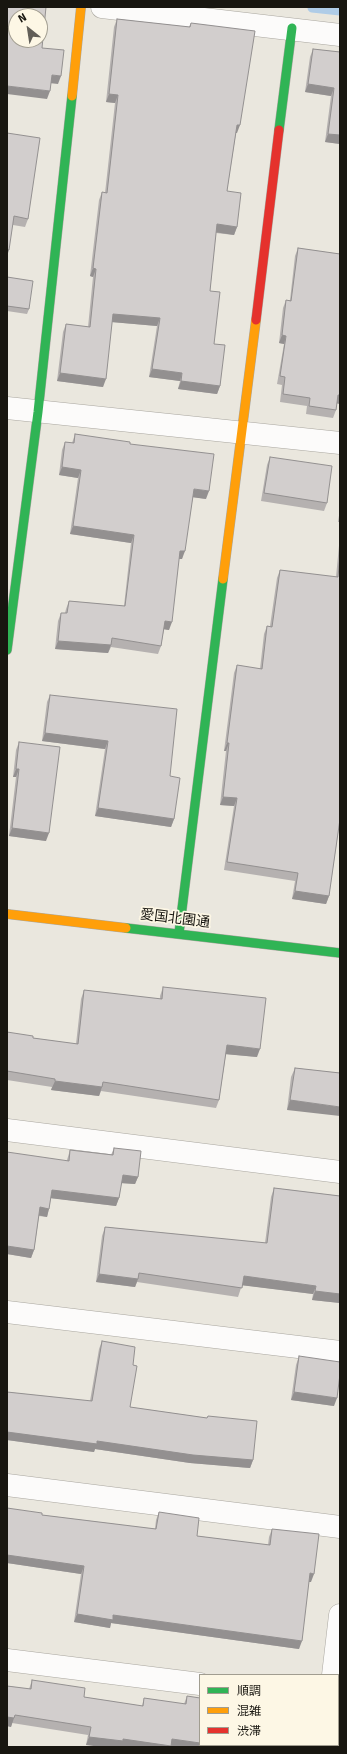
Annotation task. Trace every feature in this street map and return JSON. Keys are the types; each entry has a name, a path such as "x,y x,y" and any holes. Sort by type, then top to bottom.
{"street":[{"path":"7,650 38,412 81,7"},
{"path":"102,7 292,28 340,35"},
{"path":"179,933 243,432 292,28"},
{"path":"7,408 340,443"},
{"name":"愛国北園通","path":"7,914 340,953"},
{"path":"7,1130 340,1172"},
{"path":"7,1312 340,1352"},
{"path":"7,1485 340,1527"},
{"path":"333,1674 340,1615"},
{"path":"7,1660 199,1684"}],"building":[{"path":"7,7 46,7 8,8 8,48 42,48 64,50 61,76 52,75 50,91 7,86"},
{"path":"117,19 190,27 191,23 255,31 240,125 237,125 227,191 241,193 237,227 217,224 210,291 220,292 214,344 225,345 220,386 181,381 182,373 152,369 160,318 113,314 106,379 60,373 66,324 90,327 96,269 93,268 102,192 107,193 118,95 109,94"},
{"path":"313,49 340,52 340,135 328,134 334,88 308,84"},
{"path":"7,133 40,138 28,219 14,216 9,250 7,249"},
{"path":"298,248 340,254 340,395 338,395 336,410 309,406 310,398 283,394 285,377 280,376 286,336 282,335 286,300 291,301"},
{"path":"7,277 33,281 29,309 7,306"},
{"path":"75,434 130,442 130,444 214,454 209,491 194,489 185,551 180,551 172,622 165,621 161,646 112,638 111,645 58,641 61,613 67,613 69,601 125,606 134,535 73,526 81,470 62,467 65,442 74,443"},
{"path":"270,457 332,466 327,503 264,493"},
{"path":"340,556 340,819 329,896 295,891 298,873 227,862 237,798 223,797 229,743 227,743 237,665 262,669 267,626 272,627 280,570 338,577"},
{"path":"50,695 177,709 170,776 180,778 174,819 98,808 108,741 45,733"},
{"path":"19,742 60,747 49,833 12,828 19,769 16,769"},
{"path":"163,987 266,998 260,1049 227,1045 219,1100 103,1082 102,1087 55,1081 55,1079 7,1071 7,1032 33,1036 33,1038 78,1044 84,990 162,999"},
{"path":"295,1068 340,1073 340,1107 290,1100"},
{"path":"114,1148 141,1151 138,1177 123,1175 119,1198 52,1190 49,1209 40,1207 34,1250 7,1246 7,1152 69,1161 70,1150 113,1155"},
{"path":"274,1188 340,1196 340,1294 315,1291 316,1286 244,1276 242,1288 139,1273 138,1279 99,1274 105,1227 267,1243"},
{"path":"102,1341 135,1347 133,1365 137,1366 130,1407 207,1418 208,1416 257,1421 253,1460 193,1455 97,1441 97,1444 7,1432 7,1392 92,1401"},
{"path":"299,1356 340,1362 337,1398 294,1392"},
{"path":"7,1508 42,1513 42,1515 156,1529 159,1512 199,1518 197,1536 270,1545 272,1529 319,1534 314,1574 310,1573 302,1641 113,1615 113,1620 77,1614 84,1566 7,1555"},
{"path":"32,1680 85,1688 84,1697 143,1706 144,1698 186,1704 187,1696 199,1698 199,1743 172,1739 171,1746 123,1739 123,1741 89,1737 91,1727 15,1715 14,1718 7,1717 7,1686 31,1689"},
{"path":"251,1746 283,1746 283,1747"}],"waterway":[{"path":"312,8 340,11"}],"traffic: fast":[{"path":"279,130 292,28"},
{"path":"7,650 38,412 72,96"},
{"path":"179,933 223,579"},
{"path":"126,928 340,953"}],"traffic: slow":[{"path":"72,96 81,7"},
{"path":"223,579 256,320"},
{"path":"7,914 126,928"}],"traffic: jam":[{"path":"256,320 279,130"}]}
